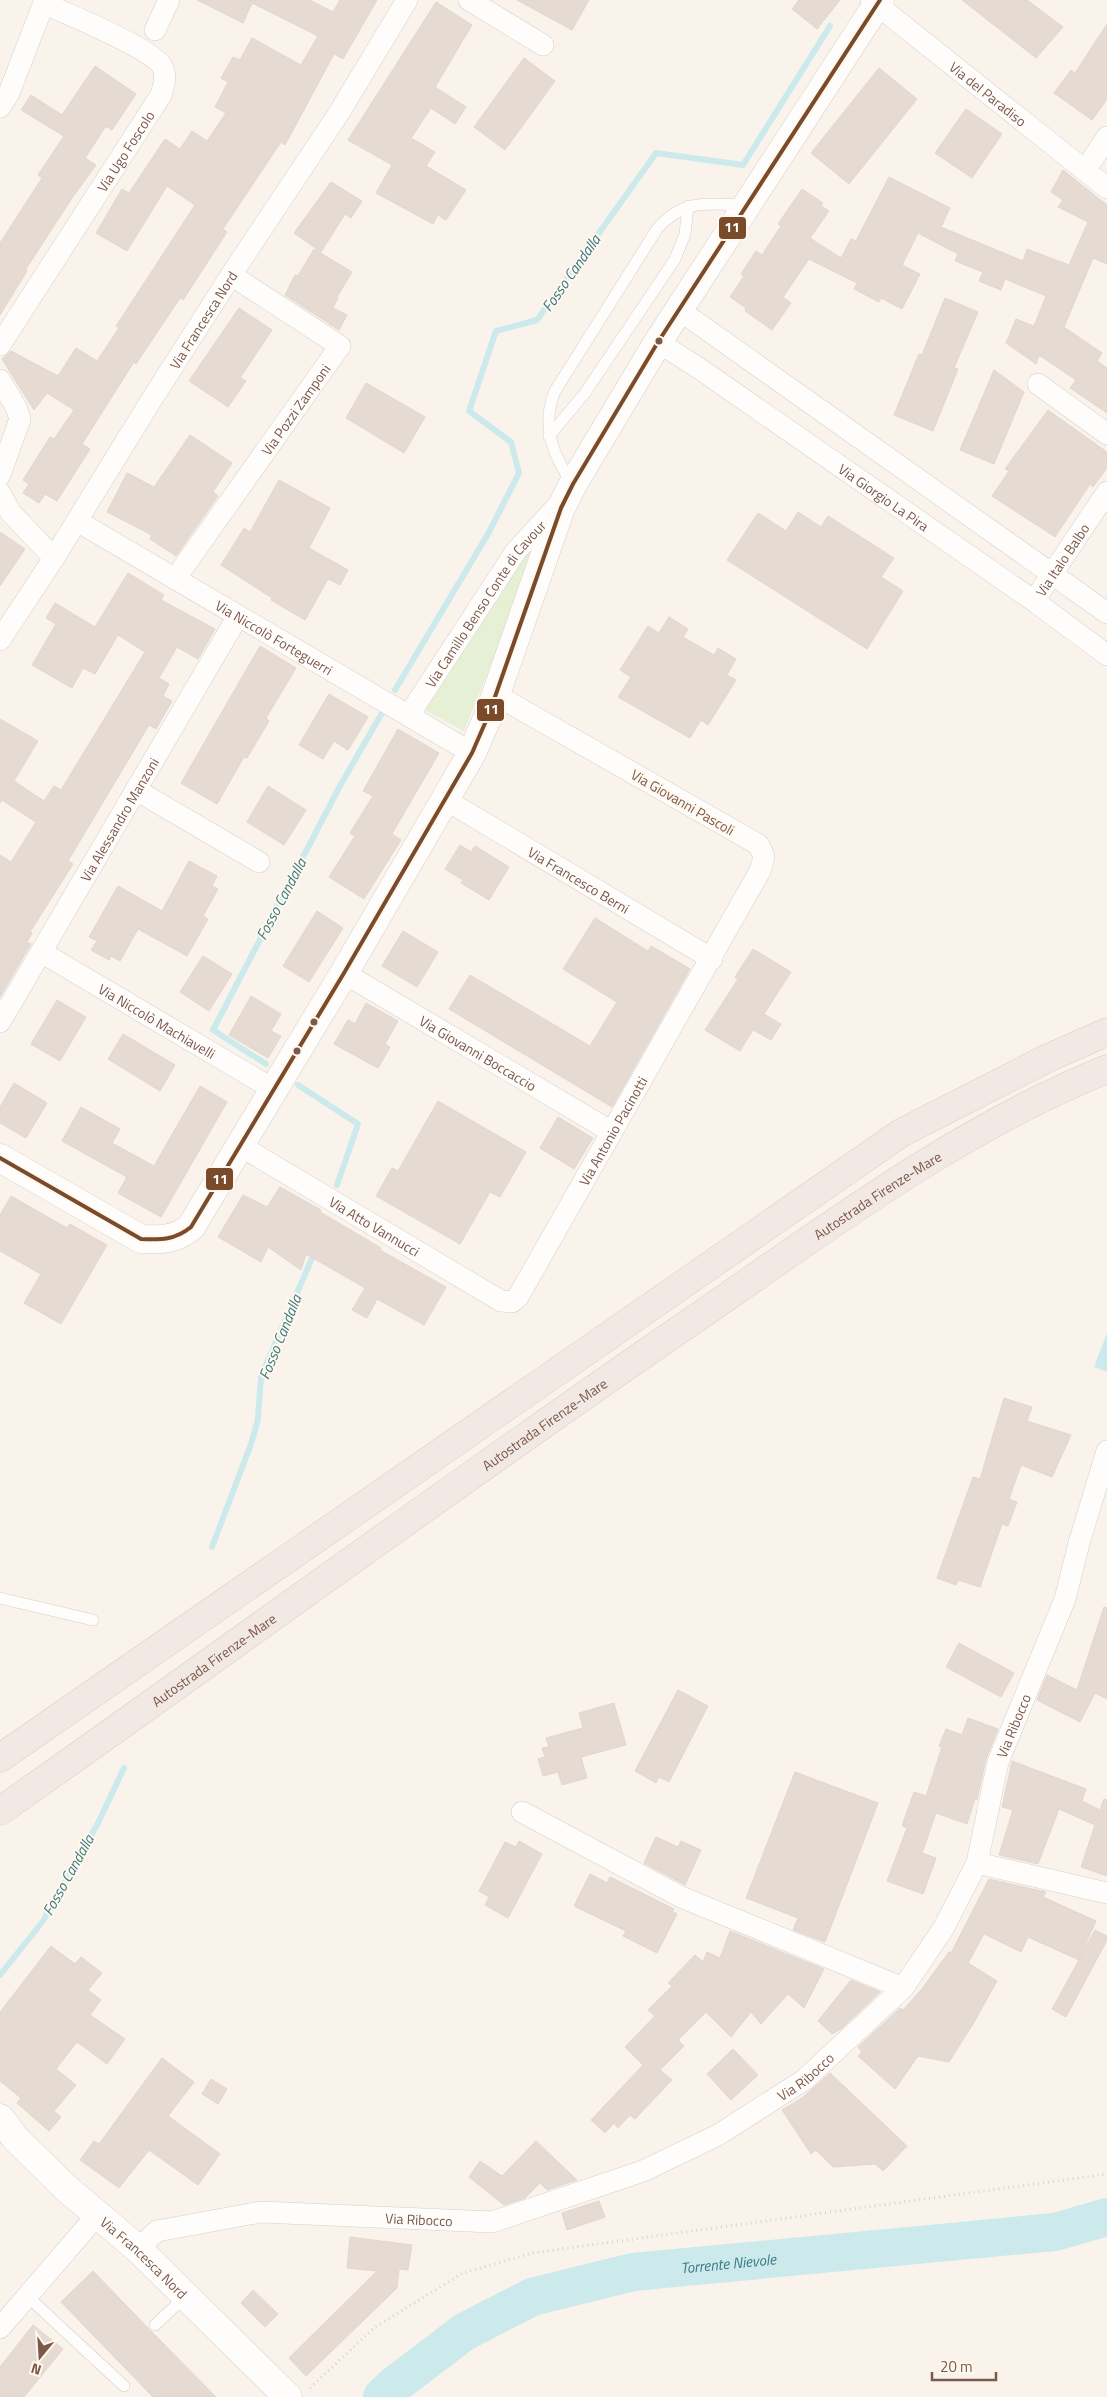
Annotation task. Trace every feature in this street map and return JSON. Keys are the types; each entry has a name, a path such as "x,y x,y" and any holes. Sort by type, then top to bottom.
{"highway":[{"path":"0,1758 901,1133 1048,1058 1107,1032"},
{"name":"Autostrada Firenze-Mare","path":"0,1811 656,1346 918,1166 1058,1089 1107,1070"}],"main road":[{"name":"Via Camillo Benso Conte di Cavour","path":"0,1158 141,1239 163,1240 180,1236 191,1227 344,973 472,753 496,695 569,491 658,342 876,2"},
{"name":"Via Francesca Nord","path":"0,2118 16,2140 66,2188 138,2249 185,2297 298,2394"}],"street":[{"path":"155,30 170,0"},
{"name":"Via Francesca Nord","path":"1,637 54,558 231,275 339,113 407,0"},
{"path":"469,0 543,45"},
{"path":"0,107 9,93 45,2"},
{"name":"Via Ugo Foscolo","path":"0,344 161,95 165,81 163,68 148,52 45,2"},
{"name":"Via del Paradiso","path":"876,2 1086,169 1107,188"},
{"path":"1086,169 1107,138"},
{"name":"Via Pozzi Zamponi","path":"175,579 340,346 231,275"},
{"path":"679,310 1107,613"},
{"name":"Via Giorgio La Pira","path":"658,342 1034,601 1107,655"},
{"path":"0,380 16,407 20,419 0,475"},
{"path":"1038,384 1107,434"},
{"name":"Via Camillo Benso Conte di Cavour","path":"409,715 516,551 569,491"},
{"name":"Via Italo Balbo","path":"1034,601 1107,492"},
{"path":"0,493 11,513 54,558"},
{"name":"Via Niccolò Forteguerri","path":"77,521 472,753"},
{"name":"Via Alessandro Manzoni","path":"0,1022 238,616"},
{"name":"Via Giovanni Pascoli","path":"496,695 759,845 764,857 760,871 712,959"},
{"path":"136,790 259,862"},
{"name":"Via Francesco Berni","path":"446,800 712,959"},
{"name":"Via Niccolò Machiavelli","path":"41,952 273,1089"},
{"name":"Via Antonio Pacinotti","path":"512,1302 518,1297 712,959"},
{"name":"Via Giovanni Boccaccio","path":"344,973 612,1132"},
{"name":"Via Atto Vannucci","path":"239,1145 501,1301 512,1302"},
{"name":"Via Ribocco","path":"138,2249 157,2231 261,2212 492,2222 633,2174 718,2135 804,2080 902,1988 943,1929 977,1863 998,1762 1065,1598 1079,1543 1107,1451"},
{"path":"522,1812 681,1897 902,1988"},
{"path":"977,1863 1107,1893"},
{"path":"0,2328 97,2215"}],"lane":[{"path":"569,491 549,436 551,405 555,391 657,229 666,218 688,206 700,204 746,206"},
{"path":"549,436 585,392 675,259 685,234 688,206"},
{"path":"0,1598 93,1620"},
{"path":"27,2296 124,2386"},
{"path":"156,2325 185,2297"}],"path":[{"path":"298,2394 375,2327 463,2273 532,2253 1107,2174"}],"green space":[{"path":"529,552 532,552 532,563 464,731 425,710 523,558"}],"water":[{"path":"1107,1333 1107,1372 1094,1367"}],"building":[{"path":"197,0 310,0 333,12 340,0 377,0 343,59 334,54 285,145 281,142 223,229 227,232 183,300 180,298 136,364 134,362 82,444 90,449 57,501 45,494 39,503 23,493 29,484 23,480 50,437 54,439 74,410 47,393 34,410 2,359 11,351 58,376 76,348 97,361 119,328 116,326 195,205 167,186 127,251 96,233 122,189 129,193 165,139 180,149 192,131 207,141 226,113 215,107 228,82 221,78 233,57 240,60 252,38 301,65 318,36 252,3 243,23"},
{"path":"517,0 589,0 572,30"},
{"path":"799,0 840,0 817,29 792,9"},
{"path":"962,0 1027,0 1063,27 1036,58"},
{"path":"436,2 472,25 435,87 466,107 455,124 431,108 411,138 435,152 426,166 466,190 446,220 438,215 433,224 376,193 392,165 348,140"},
{"path":"1107,24 1107,99 1092,120 1054,93 1071,70 1075,73"},
{"path":"524,58 555,81 505,150 474,127"},
{"path":"95,66 136,94 112,130 106,126 85,158 96,165 26,269 27,271 0,315 0,243 42,178 38,175 64,136 21,110 31,95 62,115"},
{"path":"879,68 917,99 849,184 811,153"},
{"path":"966,109 1002,134 972,178 935,153"},
{"path":"1063,170 1107,205 1107,264 1093,258 1064,327 1102,353 1097,361 1107,368 1107,413 1070,388 1076,380 1039,355 1036,364 1006,343 1016,319 1034,326 1046,296 1005,279 1001,290 979,281 983,272 955,261 958,254 918,233 902,265 920,274 902,309 881,298 879,302 854,289 857,283 809,259 783,297 791,303 772,330 745,311 746,308 730,297 744,276 741,274 756,251 762,255 781,226 778,224 802,189 823,203 821,206 829,211 810,238 841,258 851,239 856,241 889,177 950,208 941,227 1023,261 1027,249 1069,265 1088,222 1058,207 1063,200 1051,192"},
{"path":"331,182 362,201 351,218 345,214 321,252 294,233"},
{"path":"314,249 352,272 337,297 333,308 347,315 339,330 285,295 295,275 298,276"},
{"path":"945,298 978,312 954,368 958,369 933,431 894,415 919,354 922,355"},
{"path":"239,308 272,330 240,378 246,381 228,407 189,381"},
{"path":"994,370 1024,392 994,464 960,450"},
{"path":"366,383 425,417 404,453 346,418"},
{"path":"1048,410 1107,452 1107,468 1093,487 1090,484 1055,537 992,496 1009,471 1005,469"},
{"path":"190,435 232,463 213,492 218,496 176,556 150,539 152,535 107,512 127,473 154,487"},
{"path":"279,480 330,508 309,548 348,570 340,585 328,579 305,620 271,600 272,598 221,565 244,528 250,532"},
{"path":"798,512 821,527 828,516 894,558 881,577 903,591 867,649 727,560 758,513 786,531"},
{"path":"0,532 25,549 0,586"},
{"path":"128,573 164,595 161,600 215,629 198,659 177,647 159,678 169,684 163,696 172,701 156,729 149,725 68,861 73,864 30,932 32,933 27,942 31,944 0,997 0,855 11,862 36,822 2,800 0,803 0,719 38,741 14,781 44,801 54,786 61,790 145,652 118,635 95,674 83,668 72,688 32,665 56,624 46,618 55,603 95,627"},
{"path":"669,617 688,629 683,637 714,655 718,648 736,659 727,675 736,680 708,725 701,720 690,738 618,697 631,677 620,670 648,626 659,633"},
{"path":"260,646 296,668 266,718 269,721 247,758 244,757 217,804 181,783"},
{"path":"329,694 368,717 348,750 334,741 323,759 299,745"},
{"path":"398,729 439,753 392,834 401,840 364,899 329,877 355,836 350,833 373,796 363,791"},
{"path":"268,786 306,810 284,845 247,822"},
{"path":"460,845 471,852 475,846 509,867 489,900 461,883 463,880 445,869"},
{"path":"189,861 217,876 212,886 218,889 203,916 208,919 187,956 138,929 120,961 111,956 109,960 91,950 97,941 89,937 118,886 162,911"},
{"path":"317,911 343,928 309,982 283,966"},
{"path":"595,918 648,951 651,946 690,969 612,1107 449,1009 470,975 590,1046 617,1002 563,969"},
{"path":"403,931 438,952 417,987 382,966"},
{"path":"753,949 791,972 764,1014 781,1024 771,1040 753,1030 740,1051 705,1030 738,979 735,977"},
{"path":"203,956 232,974 209,1011 180,992"},
{"path":"251,996 281,1014 271,1031 281,1036 268,1058 229,1035"},
{"path":"57,1000 86,1017 60,1061 31,1044"},
{"path":"366,1003 398,1021 385,1044 390,1047 378,1068 334,1044 348,1020 355,1024"},
{"path":"123,1034 175,1065 160,1091 108,1059"},
{"path":"14,1083 47,1103 26,1138 0,1123 0,1107"},
{"path":"200,1086 227,1102 161,1217 118,1193 127,1177 62,1141 81,1107 120,1129 112,1143 154,1166"},
{"path":"438,1101 526,1152 500,1197 490,1192 460,1244 376,1196 392,1168 398,1171"},
{"path":"558,1117 593,1138 574,1169 540,1148"},
{"path":"280,1187 321,1210 320,1212 381,1248 380,1250 446,1287 424,1325 377,1299 367,1318 352,1310 365,1288 306,1254 301,1270 268,1247 261,1262 218,1237 243,1195 267,1207"},
{"path":"11,1196 67,1228 70,1224 107,1245 61,1324 24,1303 41,1274 0,1251 0,1215"},
{"path":"1004,1398 1032,1407 1027,1421 1071,1435 1052,1477 1021,1465 1009,1499 1017,1502 1008,1526 1002,1524 980,1587 958,1580 956,1585 937,1578 973,1477 980,1479"},
{"path":"1104,1607 1107,1608 1107,1699 1095,1693 1080,1722 1037,1700 1047,1675 1077,1690"},
{"path":"959,1643 1014,1673 1001,1697 946,1667"},
{"path":"678,1690 708,1706 669,1782 659,1777 656,1783 635,1771"},
{"path":"614,1703 626,1745 581,1757 587,1778 562,1785 558,1772 543,1776 538,1759 545,1757 542,1748 549,1747 546,1738 583,1728 579,1713"},
{"path":"968,1718 998,1729 986,1759 977,1800 975,1799 967,1824 936,1813 922,1853 936,1858 923,1894 887,1881 907,1828 902,1826 914,1792 926,1796 942,1747 939,1746 946,1729 962,1735"},
{"path":"1012,1761 1086,1789 1082,1801 1100,1810 1104,1799 1107,1800 1107,1876 1081,1867 1095,1825 1059,1809 1038,1864 999,1855 1013,1810 1002,1807"},
{"path":"795,1772 878,1803 825,1942 793,1930 798,1918 746,1898"},
{"path":"656,1837 678,1847 681,1841 701,1850 685,1885 644,1863"},
{"path":"519,1841 542,1854 508,1918 485,1905 489,1897 479,1891 505,1842 516,1847"},
{"path":"590,1874 607,1883 610,1877 674,1909 672,1911 677,1914 657,1953 623,1936 626,1931 574,1906"},
{"path":"989,1879 1046,1892 1043,1897 1096,1921 1079,1958 1095,1930 1107,1936 1107,1940 1066,2017 1052,2009 1079,1960 1028,1937 1021,1952 984,1934 968,1963 997,1981 973,2024 949,2062 918,2056 895,2089 858,2056 862,2052 858,2047 900,2008 903,2010 921,1990 949,1952 951,1953"},
{"path":"730,1931 824,1969 804,2008 788,1994 761,2024 751,2012 731,2037 706,2012 678,2040 684,2046 660,2070 672,2080 635,2119 630,2115 618,2128 614,2123 605,2133 591,2120 643,2065 625,2047 655,2016 648,2010 672,1986 668,1983 695,1955 703,1962 707,1952 720,1958"},
{"path":"51,1946 75,1964 81,1957 102,1973 88,1990 101,2000 90,2015 125,2039 107,2064 77,2042 56,2069 76,2085 54,2111 61,2117 49,2131 17,2103 21,2098 0,2081 0,2012"},
{"path":"851,1980 880,1992 841,2029 832,2034 818,2021"},
{"path":"733,2049 758,2075 731,2100 707,2074"},
{"path":"162,2058 194,2082 168,2116 220,2154 198,2185 149,2150 119,2188 80,2160 94,2141 99,2144"},
{"path":"830,2073 907,2146 883,2171 875,2164 833,2167 816,2150 811,2154 782,2110 802,2098"},
{"path":"211,2079 227,2089 218,2104 202,2094"},
{"path":"536,2141 577,2180 547,2190 540,2183 525,2198 504,2205 469,2177 480,2161 502,2176"},
{"path":"599,2201 605,2217 567,2230 562,2213"},
{"path":"350,2237 412,2245 408,2270 399,2269 397,2288 306,2376 289,2358 377,2271 347,2268"},
{"path":"93,2271 216,2397 153,2397 61,2302"},
{"path":"253,2290 278,2314 265,2327 241,2303"},
{"path":"33,2325 63,2349 24,2397 0,2397 0,2367"}],"waterway":[{"name":"Fosso Candalla","path":"395,690 488,534 519,473 511,442 469,411 496,331 537,320 656,153 743,165 830,26"},
{"name":"Fosso Candalla","path":"266,1064 213,1030 341,784 382,713"},
{"name":"Fosso Candalla","path":"298,1085 358,1124 337,1185"},
{"name":"Fosso Candalla","path":"212,1547 251,1444 258,1419 261,1377 315,1251"},
{"name":"Fosso Candalla","path":"0,1975 43,1921 98,1823 124,1768"},
{"name":"Torrente Nievole","path":"382,2397 397,2383 464,2332 532,2297 633,2272 1055,2232 1107,2217"}],"transit line":[{"name":"11","path":"0,1158 141,1239 173,1237 191,1227 344,973 472,753 489,714 561,508 573,484 658,342 880,0"}]}
